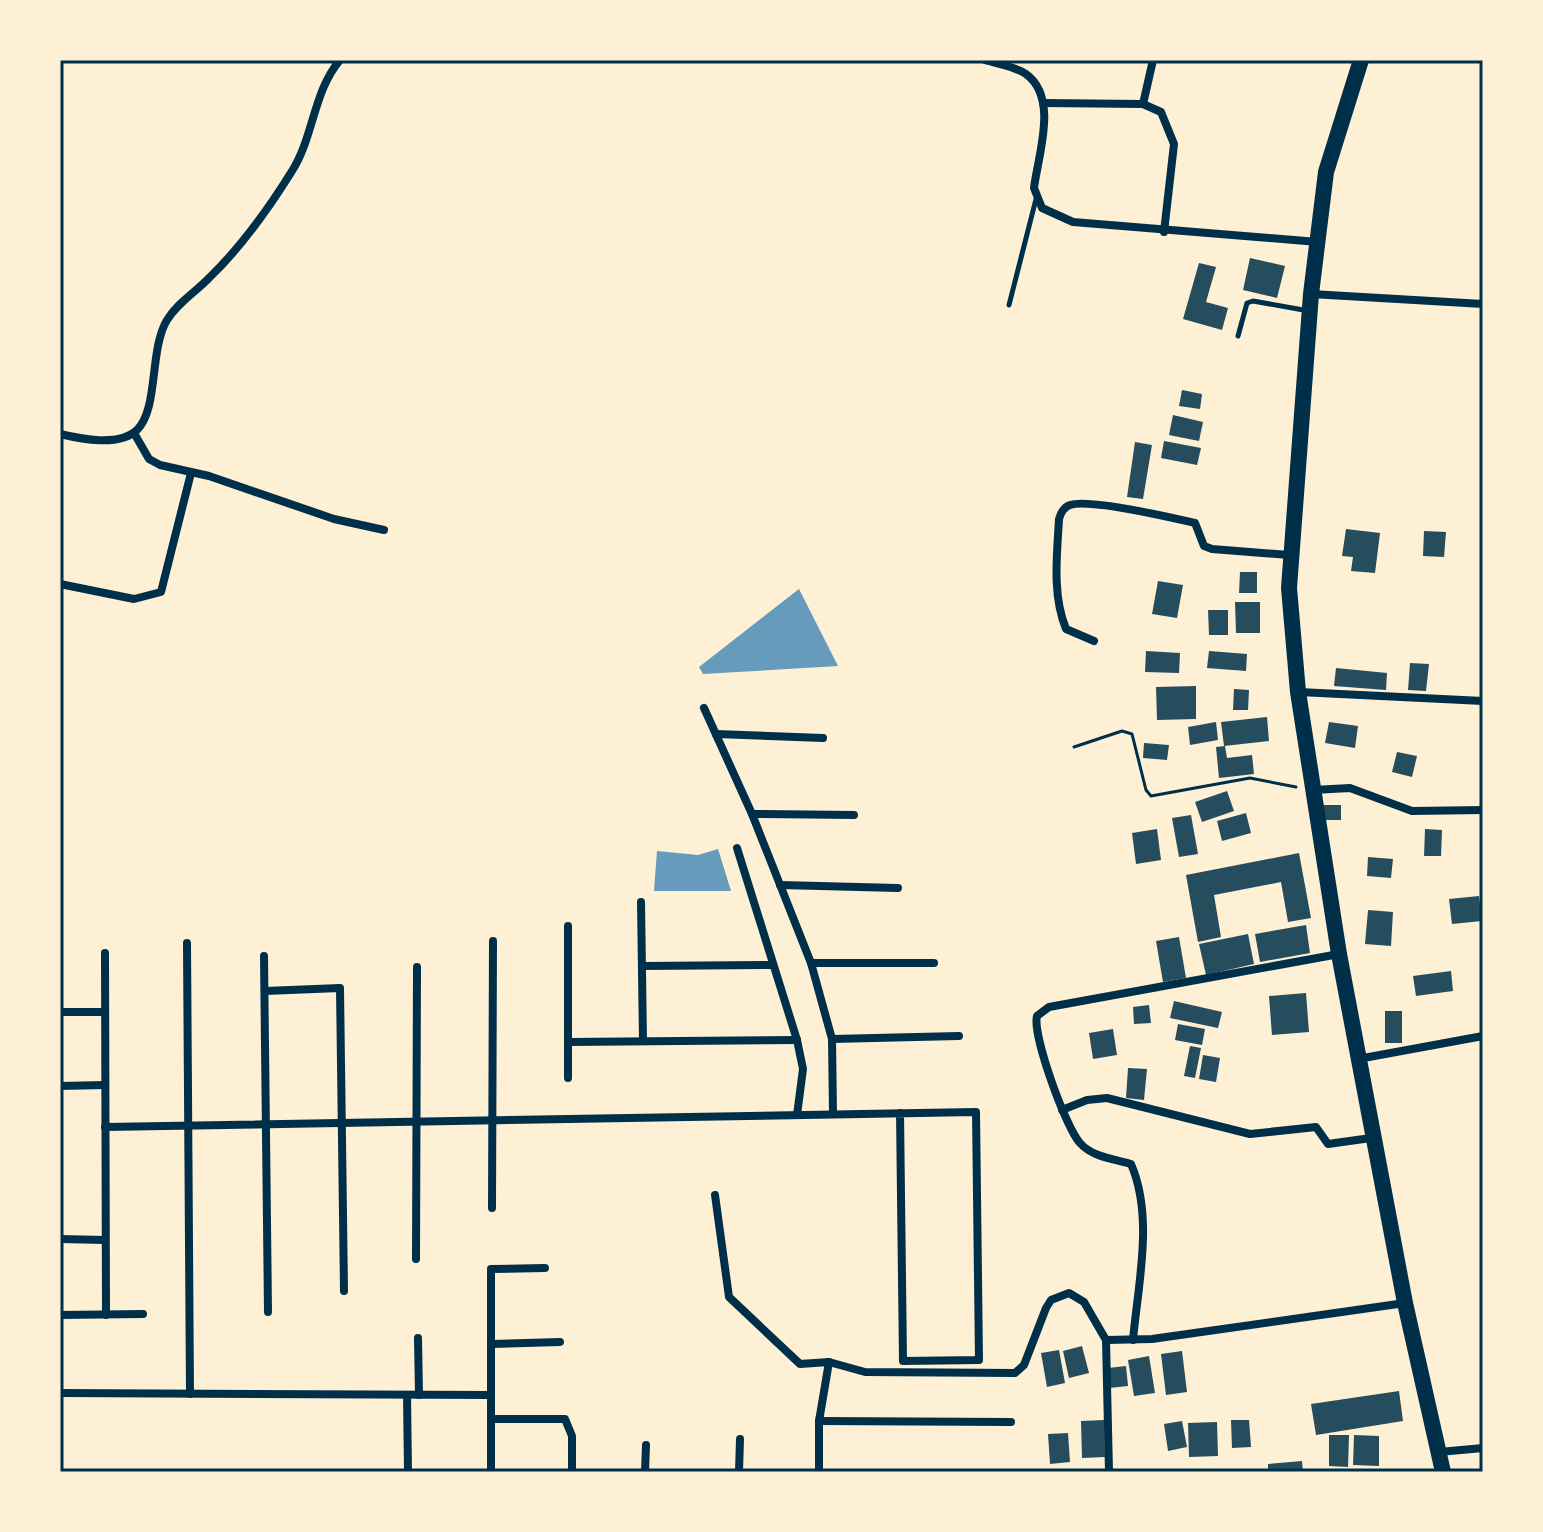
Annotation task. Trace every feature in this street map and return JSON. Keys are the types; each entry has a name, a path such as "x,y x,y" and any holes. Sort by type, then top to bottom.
{"main road":[{"path":"1361,60 1326,172 1311,294 1289,555 1298,692 1311,790 1371,1138 1443,1472"}],"street":[{"path":"60,434 107,440 134,433 144,419 156,348 168,318 244,238 292,170 308,139 321,89 340,60"},
{"path":"985,60 1025,73 1034,81 1043,103 1036,199 1054,217 1164,232 1319,242"},
{"path":"1143,104 1153,60"},
{"path":"1043,103 1143,104 1161,112 1174,144 1164,232"},
{"path":"1311,294 1483,304"},
{"path":"134,433 149,459 334,519 384,530"},
{"path":"60,584 134,599 161,592 191,473"},
{"path":"1094,641 1066,629 1059,612 1056,572 1059,519 1061,511 1071,505 1109,506 1195,523 1204,546 1212,549 1289,555"},
{"path":"1298,692 1483,701"},
{"path":"704,708 752,814 811,963 832,1039 833,1114"},
{"path":"716,734 823,738"},
{"path":"1311,790 1350,788 1412,811 1483,810"},
{"path":"752,814 854,815"},
{"path":"737,848 797,1040 803,1069 797,1115"},
{"path":"780,885 898,888"},
{"path":"641,902 643,1041"},
{"path":"568,926 568,1078"},
{"path":"492,1208 493,941"},
{"path":"187,943 190,1394"},
{"path":"105,953 106,1315"},
{"path":"1133,1340 1143,1218 1138,1179 1131,1164 1092,1153 1081,1145 1062,1110 1037,1037 1034,1025 1042,1010 1339,954"},
{"path":"264,956 268,1312"},
{"path":"811,963 934,963"},
{"path":"642,966 773,965"},
{"path":"416,1259 417,967"},
{"path":"265,991 340,988 344,1291"},
{"path":"60,1012 105,1012"},
{"path":"832,1039 959,1036"},
{"path":"1357,1059 1483,1036"},
{"path":"568,1042 797,1040"},
{"path":"60,1086 105,1085"},
{"path":"1062,1110 1087,1100 1107,1098 1250,1134 1316,1127 1323,1141 1335,1145 1371,1138"},
{"path":"105,1127 417,1121 833,1114 900,1113 976,1112 979,1360 903,1361 900,1113"},
{"path":"715,1195 729,1297 800,1364 829,1362 865,1372 1015,1373 1024,1365 1051,1300 1069,1293 1084,1302 1106,1340 1109,1472"},
{"path":"60,1239 105,1240"},
{"path":"491,1472 491,1269 545,1268"},
{"path":"1106,1340 1133,1340 1405,1303"},
{"path":"60,1315 143,1314"},
{"path":"418,1338 419,1395"},
{"path":"491,1344 560,1342"},
{"path":"819,1472 819,1421 829,1362"},
{"path":"60,1393 490,1395"},
{"path":"407,1395 408,1472"},
{"path":"491,1419 565,1419 572,1436 572,1472"},
{"path":"819,1421 1011,1422"},
{"path":"739,1472 740,1439"},
{"path":"645,1472 646,1445"},
{"path":"1438,1452 1483,1448"}],"lane":[{"path":"1009,305 1036,199"},
{"path":"1238,336 1247,303 1253,301 1310,312"}],"path":[{"path":"1074,747 1122,731 1132,734 1146,790 1151,796 1250,778 1311,790"}],"water":[{"path":"799,589 838,666 703,674 699,667"},
{"path":"718,849 731,891 654,891 657,851 698,855"}],"building":[{"path":"1250,258 1285,266 1277,298 1243,290"},
{"path":"1199,263 1216,267 1206,302 1228,308 1222,330 1183,319"},
{"path":"1182,390 1202,394 1200,409 1179,406"},
{"path":"1173,415 1203,422 1199,441 1169,435"},
{"path":"1164,441 1201,448 1197,465 1161,458"},
{"path":"1135,442 1152,445 1143,499 1127,497"},
{"path":"1346,529 1380,533 1375,573 1351,571 1353,557 1342,556"},
{"path":"1424,531 1446,532 1444,557 1423,556"},
{"path":"1240,572 1257,572 1257,593 1239,593"},
{"path":"1158,581 1183,585 1177,618 1152,614"},
{"path":"1235,602 1260,602 1260,633 1236,633"},
{"path":"1208,610 1228,610 1228,635 1209,635"},
{"path":"1146,651 1180,653 1179,673 1145,672"},
{"path":"1209,651 1247,654 1246,671 1207,668"},
{"path":"1410,663 1429,664 1426,691 1408,690"},
{"path":"1336,668 1387,673 1386,690 1334,686"},
{"path":"1196,686 1196,719 1157,720 1156,687"},
{"path":"1234,689 1249,690 1248,710 1233,710"},
{"path":"1267,717 1269,741 1224,746 1221,722"},
{"path":"1216,722 1218,740 1190,745 1188,727"},
{"path":"1329,722 1358,726 1355,748 1325,743"},
{"path":"1144,743 1169,745 1167,760 1143,758"},
{"path":"1225,746 1227,758 1252,755 1254,774 1219,778 1216,747"},
{"path":"1397,752 1417,756 1412,777 1392,772"},
{"path":"1227,791 1234,811 1202,822 1195,802"},
{"path":"1323,805 1341,805 1341,820 1323,820"},
{"path":"1246,813 1251,833 1222,841 1217,821"},
{"path":"1191,815 1198,854 1179,857 1172,818"},
{"path":"1157,829 1161,860 1136,864 1132,833"},
{"path":"1425,829 1442,830 1441,856 1424,856"},
{"path":"1299,853 1311,918 1288,922 1281,882 1214,895 1221,937 1198,942 1186,875"},
{"path":"1368,857 1393,859 1391,878 1367,876"},
{"path":"1479,896 1482,921 1452,924 1449,899"},
{"path":"1368,910 1393,912 1391,946 1365,944"},
{"path":"1306,925 1310,953 1260,962 1255,934"},
{"path":"1248,934 1254,964 1206,975 1199,944"},
{"path":"1179,937 1186,978 1163,982 1156,941"},
{"path":"1451,971 1453,991 1416,996 1413,976"},
{"path":"1306,993 1309,1032 1272,1035 1269,996"},
{"path":"1174,1001 1222,1012 1218,1028 1170,1018"},
{"path":"1149,1005 1151,1023 1134,1024 1133,1007"},
{"path":"1385,1011 1402,1011 1402,1043 1385,1043"},
{"path":"1178,1024 1205,1029 1202,1045 1175,1040"},
{"path":"1113,1029 1117,1055 1093,1059 1089,1033"},
{"path":"1190,1046 1201,1048 1195,1078 1184,1076"},
{"path":"1203,1055 1220,1058 1216,1082 1199,1079"},
{"path":"1128,1068 1147,1069 1144,1100 1126,1098"},
{"path":"1082,1346 1089,1373 1069,1378 1063,1351"},
{"path":"1059,1350 1065,1383 1047,1387 1041,1353"},
{"path":"1182,1351 1187,1392 1166,1395 1161,1354"},
{"path":"1149,1356 1155,1393 1134,1396 1128,1360"},
{"path":"1126,1366 1128,1386 1109,1388 1108,1368"},
{"path":"1399,1391 1403,1421 1316,1435 1311,1404"},
{"path":"1104,1420 1105,1457 1082,1458 1081,1421"},
{"path":"1231,1420 1249,1420 1251,1447 1232,1448"},
{"path":"1182,1421 1187,1447 1168,1451 1164,1424"},
{"path":"1217,1422 1218,1456 1189,1457 1188,1423"},
{"path":"1068,1433 1070,1462 1050,1464 1048,1434"},
{"path":"1329,1435 1349,1435 1348,1467 1329,1466"},
{"path":"1354,1435 1379,1436 1379,1466 1353,1465"},
{"path":"1302,1461 1303,1472 1268,1472 1268,1464"}]}
